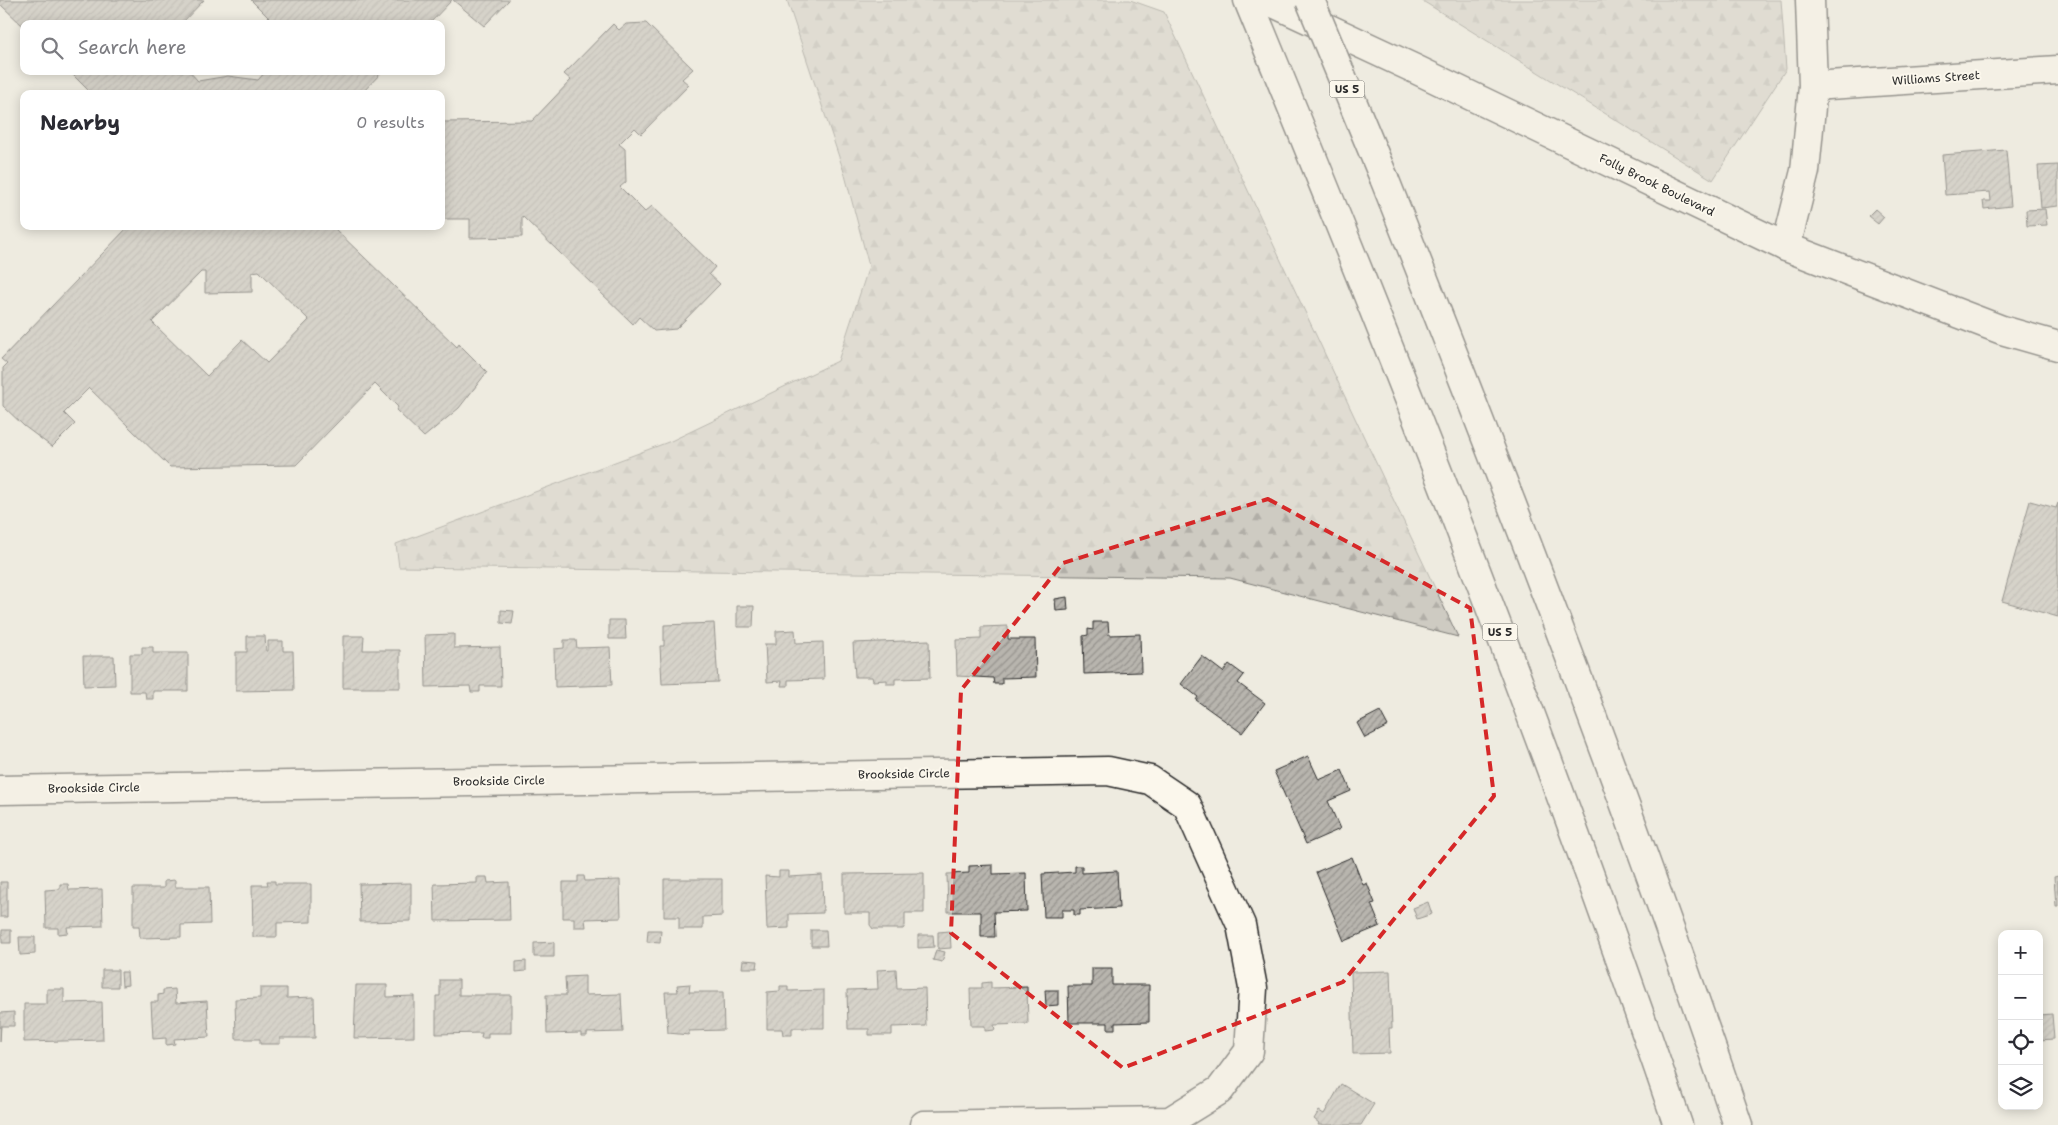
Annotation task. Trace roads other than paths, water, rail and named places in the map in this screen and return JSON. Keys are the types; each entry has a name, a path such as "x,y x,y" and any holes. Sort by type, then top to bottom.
{"main road":[{"name":"US 5","path":"1248,0 1380,321 1508,654 1594,885 1678,1125"},
{"name":"Folly Brook Boulevard","path":"1266,0 1413,68 1786,247 2002,330 2058,346"},
{"name":"US 5","path":"1310,0 1384,178 1566,644 1691,987 1738,1125"},
{"path":"1786,247 1804,172 1814,86 1810,0"},
{"name":"Williams Street","path":"1814,86 2058,70"},
{"name":"Brookside Circle","path":"0,790 1108,771 1150,780 1187,805 1240,925 1253,988 1249,1051 1220,1090 1170,1121 924,1125"}]}
